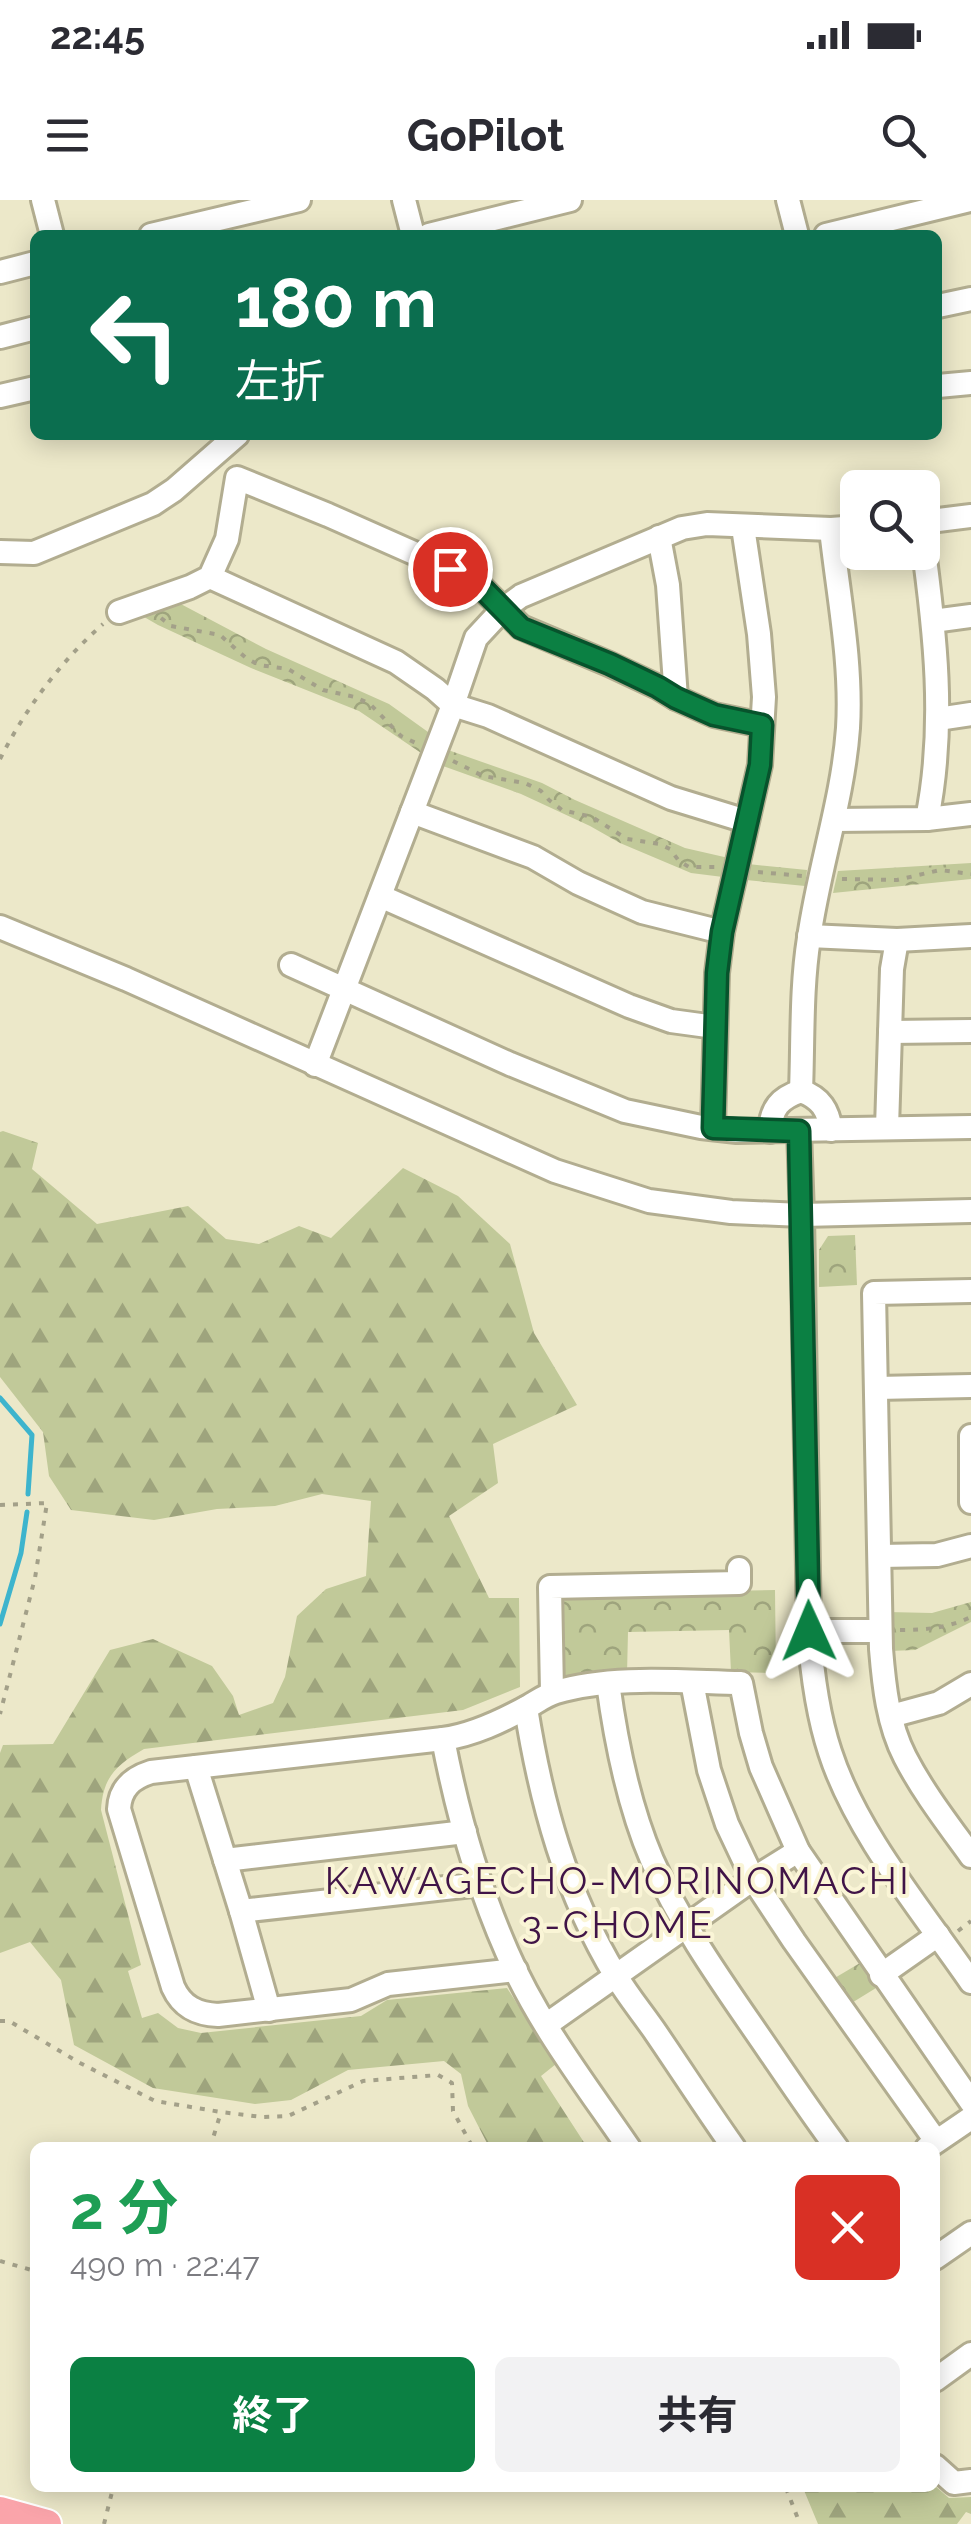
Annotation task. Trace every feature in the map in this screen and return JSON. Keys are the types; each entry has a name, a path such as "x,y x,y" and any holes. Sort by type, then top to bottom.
{"main road":[{"path":"0,2511 47,2524"}],"street":[{"path":"43,200 51,230"},
{"path":"172,230 299,200"},
{"path":"404,200 412,230"},
{"path":"449,230 570,200"},
{"path":"788,200 796,230"},
{"path":"847,230 970,200"},
{"path":"0,272 30,264"},
{"path":"942,305 971,298"},
{"path":"0,337 30,329"},
{"path":"942,386 971,383"},
{"path":"0,396 30,389"},
{"path":"0,552 34,553 153,504 231,440"},
{"path":"119,612 210,577 227,538 237,478 450,569 482,588 521,628 610,664 714,715 762,725"},
{"path":"940,520 971,516"},
{"path":"314,1065 476,638 502,610 521,596 682,528 707,524 840,529"},
{"path":"713,1128 717,973 722,932 760,765 764,697 743,527"},
{"path":"801,1091 809,936 845,762 849,703 831,530"},
{"path":"660,537 668,585 676,698"},
{"path":"927,570 934,621 938,719 927,820"},
{"path":"210,577 396,662 453,705 488,716 671,798 746,821"},
{"path":"934,621 971,616"},
{"path":"938,719 971,714"},
{"path":"412,812 533,857 642,912 722,932"},
{"path":"834,820 927,820 971,814"},
{"path":"380,896 630,1006 671,1021 715,1027"},
{"path":"0,927 126,979 538,1164 606,1189 694,1208 802,1215 971,1211"},
{"path":"809,936 897,940 971,936"},
{"path":"887,1128 892,969 897,940"},
{"path":"291,965 510,1064 626,1111 713,1128 770,1131 971,1127"},
{"path":"890,1032 971,1031"},
{"path":"770,1131 774,1108 788,1095 801,1091 824,1106 831,1130"},
{"path":"799,1131 813,1682 830,1754 851,1805 866,1832 946,1934 971,1982"},
{"path":"971,1290 874,1292 880,1631 890,1716 920,1784 971,1856"},
{"path":"877,1388 971,1386"},
{"path":"971,1436 971,1502"},
{"path":"880,1556 937,1555 971,1546"},
{"path":"552,1692 550,1587 739,1583 739,1569"},
{"path":"809,1631 880,1631"},
{"path":"692,1682 709,1770 727,1824 753,1879 931,2142"},
{"path":"608,1683 616,1735 651,1857 685,1926 833,2142"},
{"path":"516,1970 388,1984 352,2000 269,2010 203,2014 192,2010 176,1994 119,1809 123,1790 140,1775 465,1736 552,1692 608,1683 741,1683 761,1767 798,1851 971,2102"},
{"path":"890,1716 939,1703 971,1684"},
{"path":"526,1708 536,1770 560,1855 586,1920 616,1976 730,2142"},
{"path":"442,1739 464,1832 516,1970 546,2025 625,2142"},
{"path":"196,1767 269,2010"},
{"path":"225,1860 464,1832"},
{"path":"546,2025 798,1851"},
{"path":"242,1911 481,1884"},
{"path":"881,1975 946,1934"},
{"path":"935,2142 971,2118"},
{"path":"940,2254 966,2236 971,2262"},
{"path":"940,2376 971,2354"},
{"path":"940,2470 954,2483 971,2481"}],"path":[{"path":"142,604 171,626 220,635 259,665 288,669 322,690 356,697 370,704 401,736 484,776 542,790 562,810 592,817 627,840 659,844 689,867 897,880 940,870 971,874"},
{"path":"0,759 50,678 119,612"},
{"path":"0,1505 48,1503 35,1578 0,1714"},
{"path":"880,1631 933,1630 971,1618"},
{"path":"946,1934 971,1921"},
{"path":"0,2021 9,2021 155,2101 221,2112 288,2116 364,2082 438,2075 452,2083 453,2111 470,2142"},
{"path":"212,2142 221,2112"},
{"path":"0,2261 30,2270"},
{"path":"104,2524 112,2492"},
{"path":"788,2492 800,2524"}],"green space":[{"path":"177,602 266,649 389,704 435,737 427,757 359,711 251,668 139,614"},
{"path":"448,750 542,783 685,848 733,859 731,878 691,873 521,794 443,766"},
{"path":"971,863 971,879 833,893 838,871"},
{"path":"748,864 807,870 805,886 746,880"},
{"path":"0,1132 38,1143 32,1169 97,1224 188,1206 226,1239 259,1244 299,1226 331,1238 403,1168 458,1196 510,1244 534,1333 577,1405 493,1444 498,1483 449,1516 489,1598 519,1598 520,1687 463,1710 144,1749 108,1780 101,1810 141,1965 128,1971 142,2018 158,2013 178,2028 201,2033 361,2016 387,2000 507,1988 556,2064 541,2076 584,2142 486,2142 468,2106 461,2074 444,2061 348,2070 291,2100 255,2104 153,2088 74,2045 61,1980 30,1942 0,1953 3,1745 53,1744 110,1650 153,1639 212,1666 233,1696 239,1715 273,1703 285,1677 297,1616 326,1589 366,1576 371,1501 322,1494 275,1506 217,1509 154,1520 71,1510 49,1476 43,1432 0,1377"},
{"path":"855,1235 857,1285 819,1287 819,1250 828,1236"},
{"path":"775,1590 776,1673 731,1672 729,1630 628,1632 627,1674 567,1680 560,1671 559,1603 570,1594"},
{"path":"971,1602 971,1622 915,1650 889,1651 888,1612 932,1613"},
{"path":"860,1963 876,1988 850,2004 833,1979"},
{"path":"940,2490 949,2498 971,2497 971,2514 966,2512 957,2524 818,2524 805,2492"}],"waterway":[{"path":"0,1398 32,1435 28,1494"},
{"path":"0,1624 21,1553 27,1512"}],"district":[{"name":"KAWAGECHO-MORINOMACHI 3-CHOME","path":"618,1902"}],"route":[{"path":"450,569 482,588 521,628 610,664 714,715 762,725 760,765 722,932 717,973 713,1128 799,1131 809,1631"}]}
